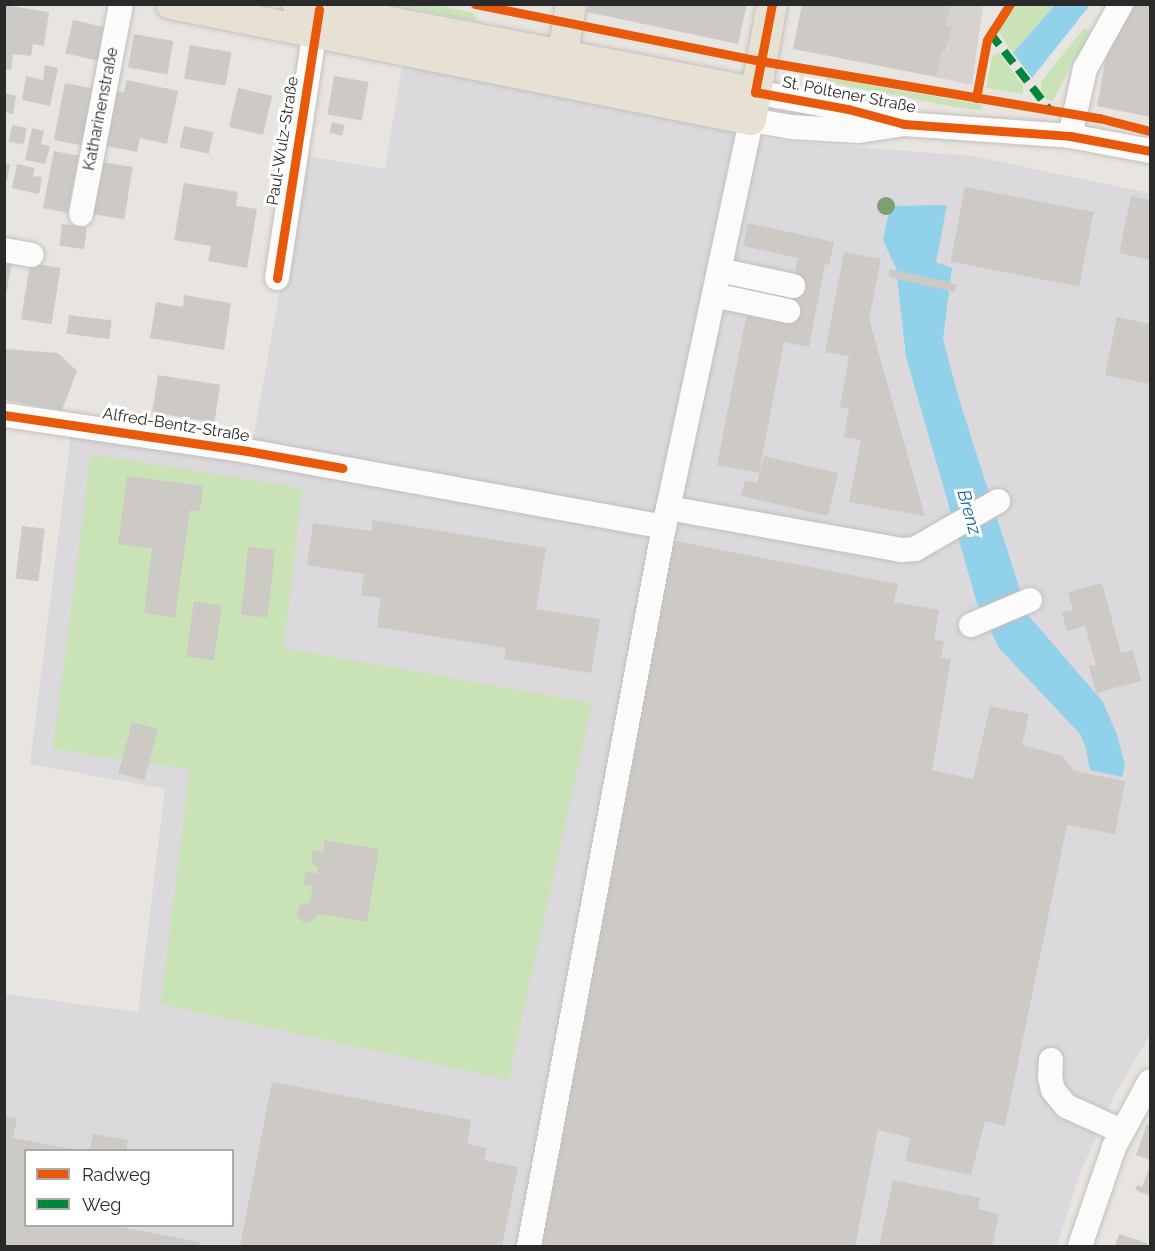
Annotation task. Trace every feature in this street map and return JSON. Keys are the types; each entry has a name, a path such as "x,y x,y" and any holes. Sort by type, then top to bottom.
{"main road":[{"name":"St. Pöltener Straße","path":"171,4 318,12 563,53 753,106"},
{"path":"571,4 563,53 565,68 572,84"},
{"path":"753,106 772,4"},
{"name":"St. Pöltener Straße","path":"318,12 572,84 753,106"}],"street":[{"name":"Katharinenstraße","path":"81,214 121,4"},
{"path":"1070,136 1085,69 1121,4"},
{"name":"Paul-Wulz-Straße","path":"277,278 318,12"},
{"name":"St. Pöltener Straße","path":"753,106 848,109 904,124 1070,136 1150,152"},
{"path":"530,1246 666,518 753,106"},
{"path":"4,250 32,255"},
{"path":"718,275 791,292 718,275"},
{"name":"Alfred-Bentz-Straße","path":"4,415 666,518 902,550 915,549 998,501"},
{"path":"971,625 1030,600"},
{"path":"1051,1060 1050,1077 1053,1090 1066,1106 1121,1131"},
{"path":"1080,1246 1121,1131 1150,1081"}],"shaded area":[{"path":"951,5 983,5 972,85 936,77 942,51 947,52 951,28 946,26"},
{"path":"403,61 724,127 769,140 972,156 1150,193 1150,1034 1111,1102 1079,1176 1057,1246 5,1246 5,994 138,1012 165,789 30,764 71,433 249,462 304,156 385,169"}],"green space":[{"path":"398,5 437,5 473,13 479,22"},
{"path":"1017,5 1055,5 1013,53 999,32 1002,23"},
{"path":"1084,28 1092,32 1056,95 1052,101 1047,100 1041,91 1041,82"},
{"path":"999,53 1023,86 1023,94 986,88 992,56"},
{"path":"826,77 982,105 981,110 955,107 826,82"},
{"path":"91,454 302,488 284,648 592,703 508,1080 161,1004 190,770 53,749"}],"water":[{"path":"1055,5 1090,5 1032,78 1013,53"},
{"name":"Brenz","path":"947,205 936,262 952,268 943,339 959,399 1028,615 1103,702 1117,735 1125,765 1122,777 1090,770 1086,748 1080,734 999,648 977,603 906,357 896,268 883,240 890,206"}],"building":[{"path":"589,4 747,4 738,44 587,12"},
{"path":"802,4 951,4 946,26 952,27 946,52 942,51 936,77 793,49"},
{"path":"1136,4 1150,4 1150,117 1097,106 1107,53"},
{"path":"4,5 49,12 44,46 33,44 31,56 13,54 11,70 4,69"},
{"path":"73,20 108,28 100,61 65,53"},
{"path":"134,34 173,41 167,74 128,67"},
{"path":"190,45 231,52 225,86 184,78"},
{"path":"45,65 58,68 50,106 22,100 26,76 43,80"},
{"path":"334,76 368,82 362,120 327,114"},
{"path":"127,80 178,91 167,144 140,138 137,152 102,145 113,90 124,92"},
{"path":"65,83 97,89 86,146 54,140"},
{"path":"238,88 272,96 263,135 229,127"},
{"path":"4,93 16,96 13,114 4,112"},
{"path":"332,122 345,125 342,136 330,133"},
{"path":"12,125 27,128 23,145 9,142"},
{"path":"184,126 213,132 209,154 179,148"},
{"path":"32,128 44,131 41,144 50,146 45,164 25,160"},
{"path":"54,151 79,156 67,213 43,208"},
{"path":"101,162 133,167 124,219 93,214"},
{"path":"4,164 10,164 7,180 4,180"},
{"path":"17,164 35,168 33,176 42,177 39,194 12,188"},
{"path":"184,183 238,192 236,206 257,209 247,268 208,261 211,246 174,240"},
{"path":"965,187 1094,212 1079,287 950,262"},
{"path":"1131,196 1150,200 1150,260 1119,253"},
{"path":"748,223 834,242 829,265 825,264 809,347 784,342 759,473 717,465 747,312 786,319 798,258 743,246"},
{"path":"62,224 87,227 84,249 59,246"},
{"path":"844,252 881,259 869,319 925,516 849,502 861,440 844,437 849,409 840,407 849,356 825,352"},
{"path":"4,260 12,261 6,295 4,295"},
{"path":"30,263 61,268 52,324 21,319"},
{"path":"890,269 956,284 954,292 888,277"},
{"path":"184,295 231,303 224,350 150,338 156,302 183,307"},
{"path":"69,315 112,320 109,339 67,334"},
{"path":"1117,317 1150,324 1150,384 1105,375"},
{"path":"4,349 58,353 77,371 62,410 4,400"},
{"path":"158,375 220,385 214,422 152,413"},
{"path":"764,456 838,473 828,516 741,496 745,480 757,483"},
{"path":"127,476 203,486 200,512 190,510 175,618 144,613 152,549 118,544"},
{"path":"373,520 546,548 536,609 600,619 591,673 504,659 506,648 377,627 381,598 361,595 364,574 307,565 313,523 371,531"},
{"path":"22,526 45,529 38,581 16,579"},
{"path":"670,540 898,584 894,602 939,610 934,640 944,641 941,658 951,659 932,770 973,779 990,706 1029,714 1022,745 1063,756 1074,771 1125,781 1115,834 1067,825 1005,1126 985,1121 971,1175 905,1161 910,1138 878,1130 855,1246 540,1246"},
{"path":"248,547 275,550 268,617 241,615"},
{"path":"1102,583 1121,653 1133,650 1141,681 1096,693 1089,666 1096,665 1085,626 1067,631 1062,612 1073,610 1068,592"},
{"path":"194,601 222,605 214,660 186,656"},
{"path":"132,722 158,729 144,780 118,773"},
{"path":"324,840 379,849 367,922 317,914 314,920 304,923 297,916 299,905 309,903 313,886 303,884 306,871 317,874 318,867 312,864 311,855 314,850 323,852"},
{"path":"272,1082 471,1120 467,1144 487,1148 484,1160 518,1167 502,1246 240,1246"},
{"path":"4,1116 17,1118 13,1138 72,1149 24,1149 24,1227 120,1227 200,1242 199,1246 4,1246"},
{"path":"1147,1124 1150,1125 1150,1160 1136,1155"},
{"path":"93,1134 128,1140 126,1149 90,1149"},
{"path":"1150,1165 1150,1196 1135,1190 1137,1185 1142,1187"},
{"path":"893,1180 980,1198 978,1209 999,1214 992,1246 879,1246"},
{"path":"1119,1234 1147,1243 1146,1246 1115,1246"}],"marked path":[{"path":"990,33 1049,109"}],"cycle path":[{"path":"475,4 761,61 1099,118 1150,131"},
{"path":"772,4 755,92 848,109 904,124 1070,136 1150,151"},
{"path":"976,98 987,40 1010,4"},
{"path":"277,278 319,9"},
{"path":"4,415 247,451 342,468"}]}
